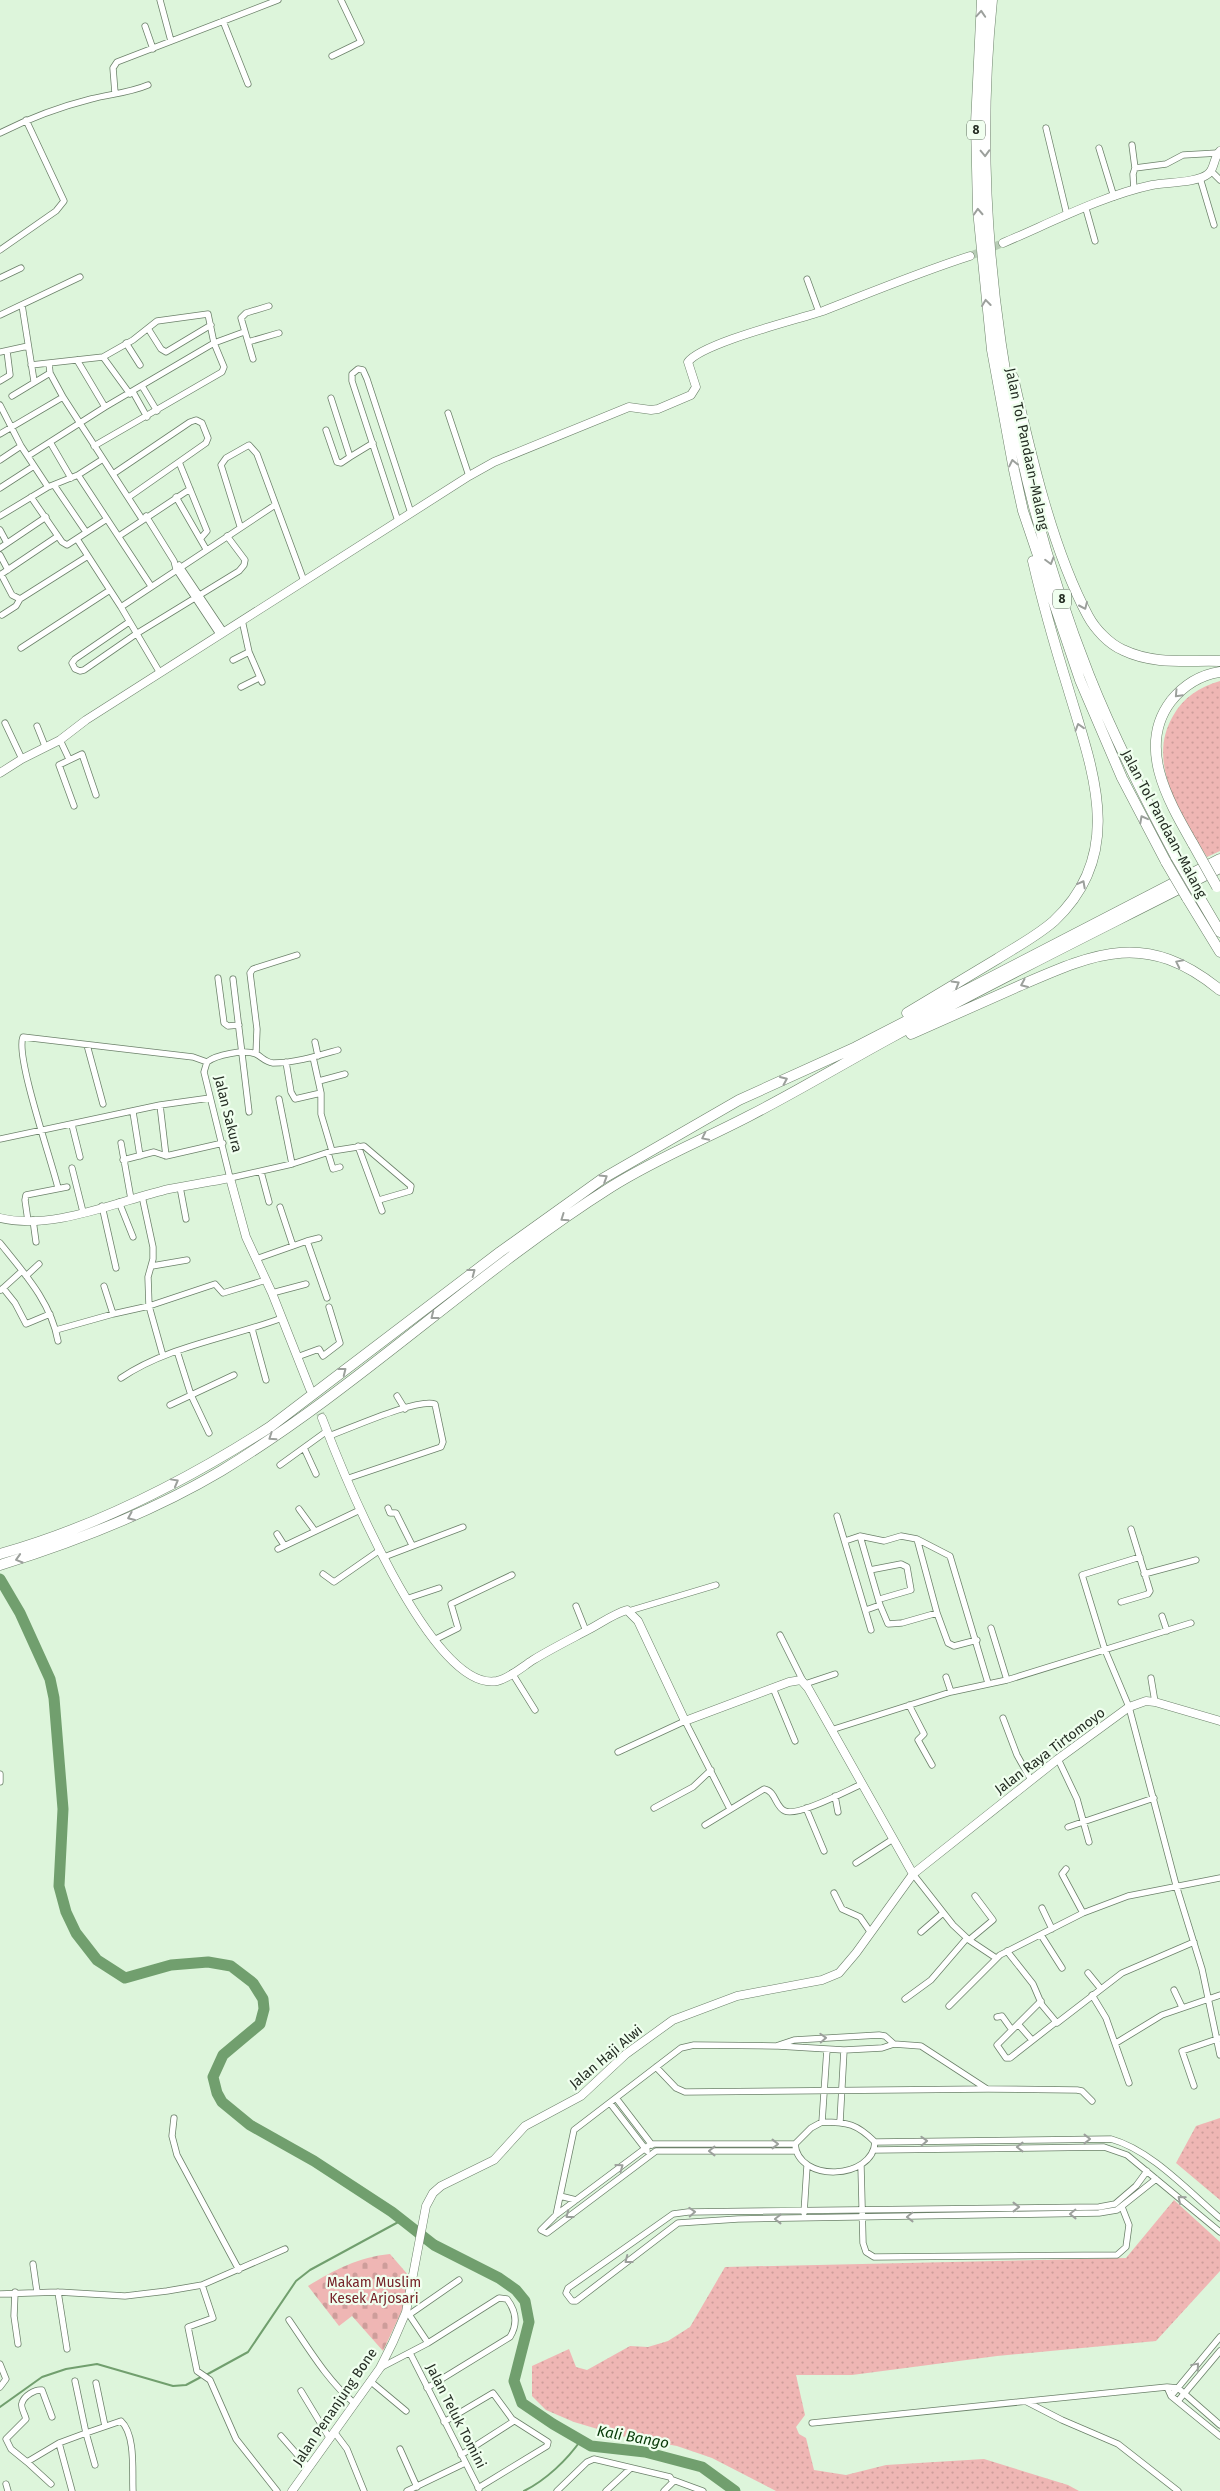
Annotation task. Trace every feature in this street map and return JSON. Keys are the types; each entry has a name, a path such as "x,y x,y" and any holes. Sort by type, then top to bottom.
{"highway":[{"name":"Jalan Tol Pandaan–Malang","path":"982,0 976,124 982,260 996,376 1023,511 1058,618 1098,725 1122,778 1171,859 1197,893 1220,932"},
{"name":"Jalan Tol Pandaan–Malang","path":"992,0 985,83 984,128 988,217 999,326 1012,408 1027,479 1065,610 1106,715 1187,898 1220,952"},
{"path":"999,326 1046,505 1061,553 1088,617 1107,639 1121,650 1135,655 1166,662 1220,661"},
{"path":"0,1554 74,1541 165,1502 222,1470 313,1409 583,1204 649,1164 749,1116 856,1052 1046,928 1074,897 1093,857 1097,841 1099,814 1094,778 1046,614 1023,511"},
{"path":"1219,890 1172,806 1156,761 1158,725 1169,704 1183,688 1204,676 1220,672"},
{"path":"856,1052 1220,859"},
{"path":"856,1052 1220,868"},
{"path":"0,1565 154,1494 233,1451 270,1427 478,1268 602,1179 739,1100 1072,963 1106,953 1137,952 1171,959 1197,972 1220,990"}],"street":[{"path":"160,0 171,41"},
{"path":"115,93 114,65 278,0"},
{"path":"332,56 361,42 341,0"},
{"path":"223,21 248,84"},
{"path":"145,26 153,49"},
{"path":"0,132 49,111 115,93 128,92 148,85"},
{"path":"0,250 56,211 64,202 63,195 26,120"},
{"path":"1046,128 1067,215"},
{"path":"1132,145 1135,168 1133,174 1134,190"},
{"path":"1099,148 1114,197"},
{"path":"1003,243 1067,215 1134,190 1151,185 1200,178 1211,171 1219,152 1183,155 1166,164 1135,168"},
{"path":"1211,171 1220,180"},
{"path":"1200,178 1214,225"},
{"path":"1086,208 1095,241"},
{"path":"0,773 45,746 60,740 86,720 469,476 502,459 629,407 654,410 691,395 696,387 688,364 696,354 754,331 819,312 928,269 970,256"},
{"path":"0,278 21,268"},
{"path":"0,314 80,277"},
{"path":"807,279 819,312"},
{"path":"22,305 34,381"},
{"path":"253,359 241,320 243,316 269,306"},
{"path":"31,365 102,357 149,330 157,321 205,312 208,314 214,343 224,367 222,372 94,446"},
{"path":"149,330 161,349 166,352 211,325"},
{"path":"28,456 104,407 132,393 214,343 244,332"},
{"path":"248,342 279,333"},
{"path":"126,343 140,365"},
{"path":"0,381 10,375 3,351 28,346"},
{"path":"102,357 132,393 147,417"},
{"path":"77,360 104,407"},
{"path":"49,363 50,373 79,423 222,633"},
{"path":"398,521 351,378 352,373 360,369 363,370 367,379 411,513"},
{"path":"12,396 50,373"},
{"path":"142,386 156,411"},
{"path":"0,434 63,396"},
{"path":"331,398 350,457"},
{"path":"1,408 34,466 86,532"},
{"path":"448,413 469,476"},
{"path":"113,474 190,422 200,421 204,426 208,440 129,497"},
{"path":"326,430 337,462 342,463 373,443"},
{"path":"50,442 70,478"},
{"path":"0,460 21,446"},
{"path":"240,526 220,467 223,460 231,454 248,446 252,447 304,581"},
{"path":"0,516 51,486 78,475 103,459"},
{"path":"179,462 207,532 202,538"},
{"path":"0,488 34,466"},
{"path":"78,475 151,586"},
{"path":"118,536 144,517 190,489"},
{"path":"31,497 58,536 67,545 107,519"},
{"path":"176,497 202,538 206,549"},
{"path":"121,607 274,505"},
{"path":"0,548 46,517"},
{"path":"0,530 7,543"},
{"path":"20,598 12,594 1,575 58,536"},
{"path":"129,622 80,656 74,661 73,666 78,671 84,670 136,634 198,597 244,565 245,560 227,536"},
{"path":"77,540 121,607 160,674"},
{"path":"0,555 8,570"},
{"path":"2,615 16,606 20,598 88,556"},
{"path":"21,648 110,590"},
{"path":"241,687 260,680 249,652 242,620"},
{"path":"233,660 249,652"},
{"path":"5,723 22,759"},
{"path":"37,726 45,746"},
{"path":"60,740 69,759"},
{"path":"74,806 59,765 69,759 82,754 96,794"},
{"path":"256,1054 257,1029 250,973 253,969 297,955"},
{"path":"218,978 224,1023 228,1026 238,1025"},
{"path":"233,979 249,1112"},
{"path":"58,1188 41,1131 22,1051 23,1037 194,1057 207,1062"},
{"path":"315,1042 321,1093 321,1114 334,1169 340,1167"},
{"path":"87,1045 102,1104"},
{"name":"Jalan Sakura","path":"230,1178 223,1143 204,1072 207,1062 215,1058 242,1053 256,1054 268,1062 286,1062 338,1050"},
{"path":"286,1062 291,1092 295,1099 321,1093"},
{"path":"319,1080 345,1074"},
{"path":"0,1139 160,1105 210,1098"},
{"path":"278,1098 292,1164"},
{"path":"160,1105 166,1156"},
{"path":"133,1112 140,1156"},
{"path":"72,1125 80,1157"},
{"path":"121,1143 131,1199"},
{"path":"124,1160 155,1152 161,1156 166,1156 223,1143"},
{"path":"358,1146 382,1211"},
{"path":"0,1218 31,1221 57,1219 180,1187 261,1172 358,1146 369,1148 411,1186 410,1191 378,1200"},
{"path":"72,1168 83,1212"},
{"path":"261,1172 269,1202"},
{"path":"230,1178 246,1237 272,1293 310,1389"},
{"path":"36,1242 24,1200 26,1195 67,1187"},
{"path":"180,1187 186,1219"},
{"path":"142,1196 152,1241 152,1266 148,1277 149,1306 163,1356"},
{"path":"119,1202 133,1237"},
{"path":"102,1206 116,1268"},
{"path":"280,1207 293,1246"},
{"path":"256,1259 319,1238"},
{"path":"307,1241 327,1298"},
{"path":"0,1243 24,1274 50,1314 58,1341"},
{"path":"152,1266 188,1260"},
{"path":"39,1264 1,1290 15,1303 26,1324 50,1314"},
{"path":"56,1330 149,1306 214,1284 222,1292 266,1280"},
{"path":"272,1293 306,1284"},
{"path":"104,1286 113,1314"},
{"path":"297,1357 320,1349 322,1356 340,1343 329,1307"},
{"path":"121,1378 142,1364 163,1356 282,1318"},
{"path":"252,1329 266,1380"},
{"path":"177,1351 191,1395 209,1433"},
{"path":"170,1405 234,1375"},
{"path":"397,1396 405,1409"},
{"path":"280,1465 328,1434 405,1409 434,1403 443,1442 442,1447 346,1479"},
{"path":"322,1418 360,1510 406,1599 434,1640 457,1663 481,1679 496,1681 617,1614 716,1585"},
{"path":"304,1448 316,1474"},
{"path":"388,1508 390,1513 396,1513 412,1546"},
{"path":"299,1509 315,1530"},
{"path":"278,1549 360,1510"},
{"path":"837,1516 871,1630"},
{"path":"323,1574 334,1582 382,1554 412,1546 463,1527"},
{"path":"1121,1602 1149,1592 1131,1529"},
{"path":"277,1534 284,1545"},
{"path":"845,1541 860,1536 880,1541 901,1536 917,1539 952,1558 988,1683"},
{"path":"860,1536 880,1602 890,1625 936,1613"},
{"path":"917,1539 936,1613 948,1643 954,1646 977,1640"},
{"path":"1140,1557 1082,1575 1106,1650 1127,1704 1154,1798 1176,1886 1209,1998 1220,2054"},
{"path":"1144,1574 1196,1560"},
{"path":"866,1610 880,1602 911,1590 907,1567 901,1564 870,1570"},
{"path":"434,1640 458,1628 451,1604 512,1575"},
{"path":"406,1599 439,1588"},
{"path":"576,1606 586,1631"},
{"path":"629,1611 638,1621 730,1809"},
{"path":"1162,1616 1167,1632"},
{"path":"831,1730 951,1692 1007,1680 1191,1623"},
{"path":"991,1628 1007,1680"},
{"path":"780,1635 804,1682 913,1874 943,1913 968,1939 996,1958"},
{"path":"512,1673 535,1710"},
{"path":"618,1752 685,1720 772,1688 797,1680 804,1682 835,1674"},
{"path":"946,1677 951,1692"},
{"path":"1152,1678 1155,1702"},
{"path":"772,1688 795,1741"},
{"name":"Jalan Raya Tirtomoyo","path":"913,1874 1127,1704 1155,1702 1220,1721"},
{"path":"909,1705 924,1734 918,1740 932,1765"},
{"path":"1003,1718 1017,1755 1031,1780"},
{"path":"1058,1759 1077,1799 1089,1842"},
{"path":"654,1808 693,1787 711,1770"},
{"path":"0,1774 0,1782"},
{"path":"704,1825 766,1789 786,1811 806,1808 862,1784"},
{"path":"835,1796 838,1812"},
{"path":"1068,1827 1154,1798"},
{"path":"806,1808 824,1851"},
{"path":"856,1862 894,1839"},
{"path":"1066,1869 1062,1875 1083,1913"},
{"name":"Jalan Haji Alwi","path":"423,2218 430,2198 441,2186 494,2160 525,2126 581,2096 626,2054 673,2020 744,1994 829,1978 842,1971 913,1874"},
{"path":"948,2006 996,1958 1083,1913 1128,1896 1220,1878"},
{"path":"834,1893 842,1909 860,1917 871,1932"},
{"path":"905,1999 931,1980 968,1939 993,1920 975,1896"},
{"path":"1042,1908 1052,1929"},
{"path":"922,1932 943,1913"},
{"path":"1041,1935 1062,1968"},
{"path":"1041,2002 997,2045 1006,2058 1015,2055 1092,1995 1136,1966 1194,1942"},
{"path":"1007,1951 1033,1984 1041,2002 1056,2022"},
{"path":"1088,1973 1101,1989"},
{"path":"1174,1990 1182,2007"},
{"path":"1092,1995 1106,2018 1129,2083"},
{"path":"1116,2043 1162,2015 1220,1995"},
{"path":"997,2017 1002,2016 1012,2030"},
{"path":"1018,2024 1032,2040"},
{"path":"776,2046 794,2040 879,2035 885,2036 894,2044"},
{"path":"1194,2086 1182,2051 1218,2038"},
{"path":"556,2215 573,2132 686,2046 776,2046 844,2050 882,2048 894,2044 920,2046 928,2049 988,2089"},
{"path":"822,2122 827,2049"},
{"path":"840,2122 844,2050"},
{"path":"656,2067 676,2088 685,2092 1077,2090 1082,2091 1092,2101"},
{"path":"616,2098 656,2151"},
{"path":"610,2103 650,2154"},
{"path":"174,2118 172,2136 177,2155 240,2270"},
{"path":"795,2148 811,2128 822,2122 840,2122 858,2126 875,2142 1104,2139 1126,2143 1142,2152 1220,2218"},
{"path":"1104,2139 1104,2147"},
{"path":"988,2140 988,2147"},
{"path":"807,2166 832,2171 861,2166 875,2150 875,2142"},
{"path":"651,2144 795,2148 656,2151 546,2233 542,2231 556,2215 651,2144"},
{"path":"875,2150 988,2147 1104,2147 1127,2155 1219,2230"},
{"path":"795,2148 807,2166 804,2219"},
{"path":"861,2166 864,2249 867,2254 874,2257 1117,2255 1126,2247 1129,2225 1122,2207"},
{"path":"1147,2171 1136,2186 1115,2204 1099,2210 987,2215 730,2220 678,2224 576,2301 566,2294 568,2288 672,2214 862,2208 987,2207 1099,2210 1117,2210 1156,2178"},
{"path":"603,2180 608,2186"},
{"path":"560,2196 576,2200"},
{"path":"987,2207 987,2215"},
{"path":"672,2214 678,2224"},
{"name":"Jalan Penanjung Bone","path":"294,2490 380,2368 408,2313 423,2218"},
{"path":"0,2294 58,2292 125,2296 202,2285 240,2270 285,2248"},
{"path":"33,2264 37,2292"},
{"path":"428,2342 408,2313 459,2280"},
{"path":"202,2285 213,2318 188,2327 197,2371 210,2380 236,2439 277,2491"},
{"path":"15,2292 14,2316 18,2344"},
{"path":"58,2292 67,2349"},
{"path":"380,2368 410,2353 502,2297 507,2299 515,2312 514,2330 510,2338 427,2388"},
{"path":"289,2320 324,2371 339,2390 354,2403"},
{"path":"1171,2396 1220,2337"},
{"path":"1178,2401 1220,2351"},
{"name":"Jalan Teluk Tomini","path":"410,2353 479,2490"},
{"path":"0,2364 6,2379 0,2387"},
{"path":"75,2381 95,2466"},
{"path":"370,2382 406,2411"},
{"path":"96,2383 105,2426"},
{"path":"812,2423 1167,2387 1178,2388 1220,2425 1217,2434 1171,2396 1167,2387"},
{"path":"51,2484 11,2449 6,2439 26,2419 21,2406 22,2401 34,2392 42,2390 52,2417"},
{"path":"302,2391 332,2436 346,2449 364,2491"},
{"path":"444,2422 491,2393 496,2394 514,2421 546,2440 548,2444 479,2490"},
{"path":"1027,2402 1062,2420 1118,2444 1178,2491"},
{"path":"27,2462 59,2443 120,2421 125,2428 132,2451 133,2491"},
{"path":"461,2455 514,2421"},
{"path":"281,2436 309,2468"},
{"path":"59,2443 72,2491"},
{"path":"400,2449 417,2487"},
{"path":"556,2491 592,2459 666,2475 672,2482 703,2491"},
{"path":"407,2491 465,2463"},
{"path":"606,2491 631,2468"},
{"path":"664,2491 672,2482"},
{"path":"6,2484 8,2491"}],"green space":[{"path":"1220,681 1220,851 1207,857 1178,808 1170,790 1163,752 1165,734 1177,710 1192,694 1205,686"},
{"path":"1220,2118 1220,2200 1176,2163 1196,2126"},
{"path":"1174,2200 1220,2242 1220,2271 1156,2341 997,2356 852,2375 796,2375 805,2415 796,2427 799,2434 806,2438 814,2470 846,2475 886,2465 984,2459 1068,2485 1079,2491 776,2491 712,2458 677,2446 621,2436 574,2422 546,2410 532,2396 532,2366 569,2349 576,2367 587,2370 630,2346 648,2347 668,2341 690,2327 725,2267 1126,2258"},
{"name":"Makam Muslim Kesek Arjosari","path":"390,2254 409,2276 404,2306 383,2351 352,2316 339,2326 308,2286 357,2261"}],"waterway":[{"name":"Kali Bango","path":"0,1579 20,1613 50,1679 54,1698 63,1809 59,1886 66,1912 76,1933 97,1960 125,1978 171,1965 208,1962 231,1966 253,1983 263,1999 264,2009 260,2024 223,2055 213,2077 217,2093 222,2102 250,2125 314,2161 392,2212 434,2245 499,2278 516,2290 525,2301 529,2322 514,2381 522,2403 591,2446 645,2452 702,2467 735,2491"},
{"path":"206,2375 248,2352 296,2281 310,2270 402,2220"},
{"path":"0,2407 42,2377 66,2369 97,2364 173,2386 186,2385 201,2377"},
{"path":"524,2491 556,2469 581,2440"}],"tunnel":[{"path":"970,256 1003,243"},
{"path":"311,1391 322,1418"}]}
